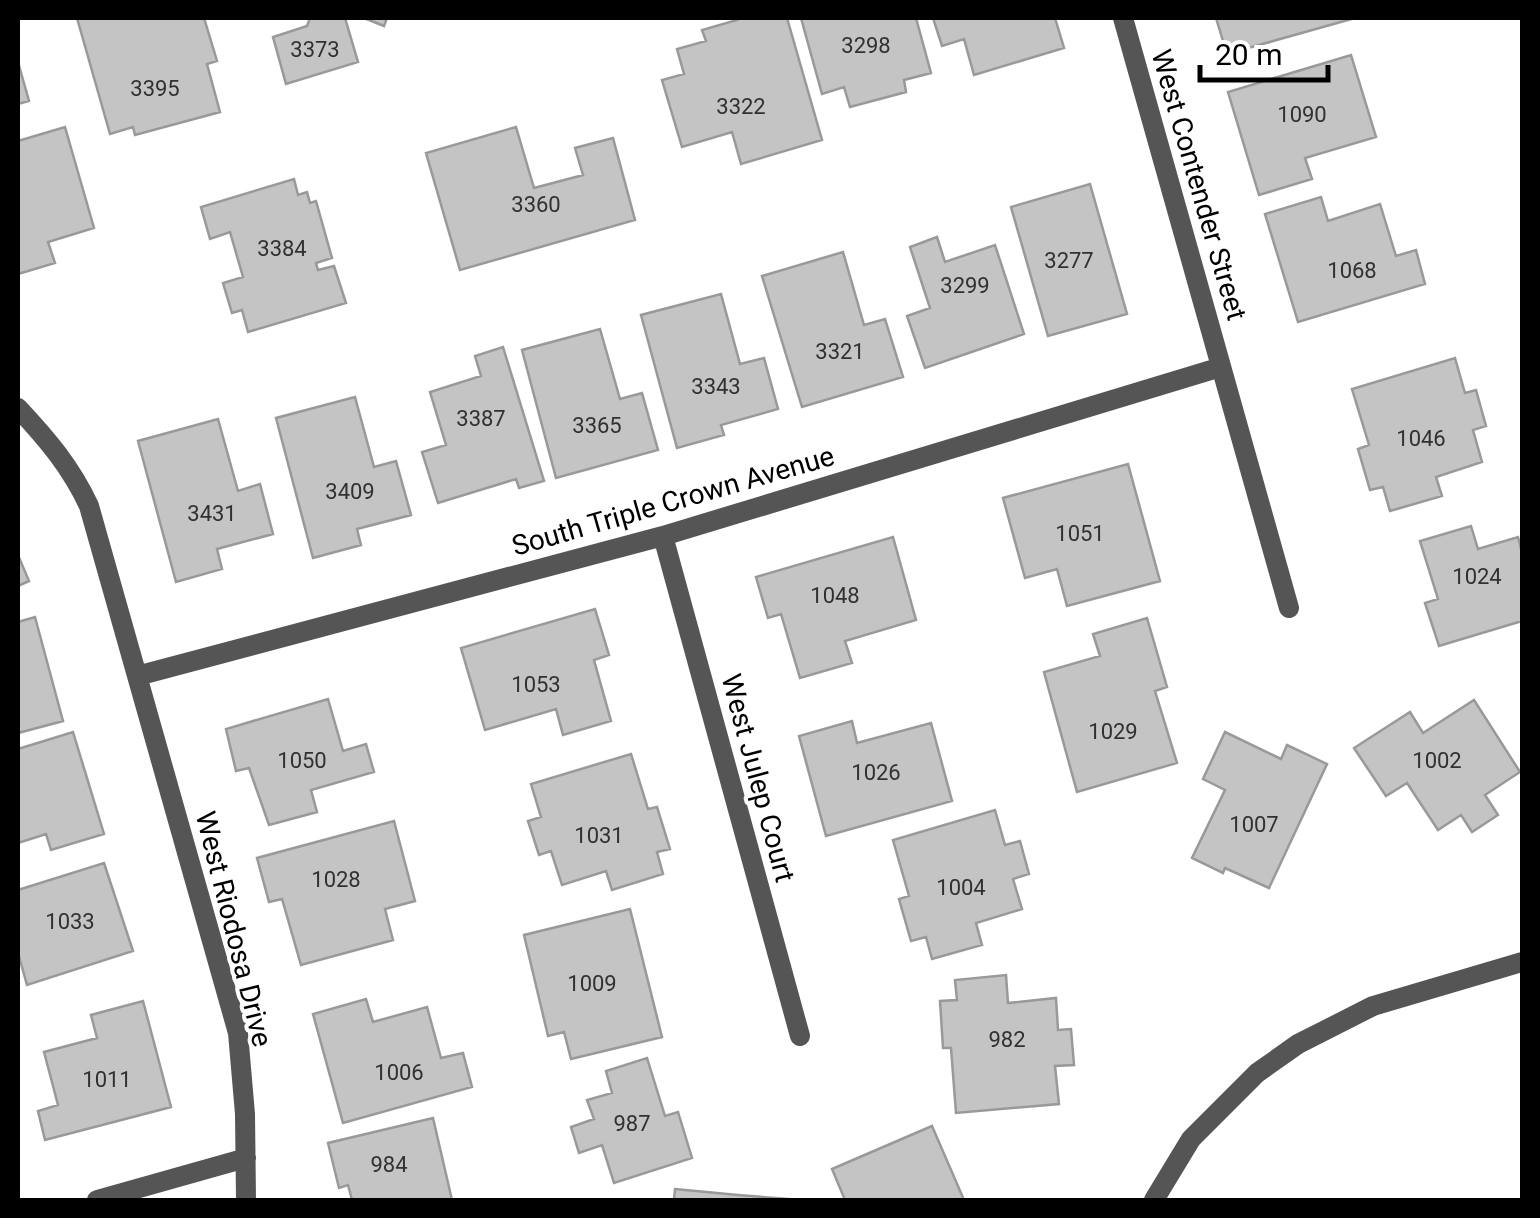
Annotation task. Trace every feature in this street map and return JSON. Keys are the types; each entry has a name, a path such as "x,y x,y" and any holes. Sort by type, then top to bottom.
{"street":[{"name":"West Contender Street","path":"1123,18 1289,608"},
{"name":"South Triple Crown Avenue","path":"137,676 662,536 1222,367"},
{"name":"West Riodosa Drive","path":"18,408 54,447 76,477 90,506 238,1033 246,1200"},
{"name":"West Julep Court","path":"662,536 800,1036"},
{"path":"1154,1200 1190,1139 1257,1073 1298,1044 1373,1006 1522,962"},
{"path":"97,1200 246,1158"}],"building":[{"path":"77,18 204,18 217,61 207,64 220,112 135,135 133,127 110,134"},
{"path":"310,18 345,18 358,62 286,84 273,37 307,26"},
{"path":"364,18 387,18 384,26"},
{"path":"736,18 787,18 822,140 741,164 732,132 682,147 662,80 684,74 677,49 706,41 702,30"},
{"path":"801,18 916,18 931,73 904,80 906,92 850,107 844,87 822,94"},
{"path":"933,18 1055,18 1064,48 974,75 964,39 942,46"},
{"path":"1216,18 1355,18 1227,54"},
{"path":"1351,55 1376,137 1305,158 1312,179 1259,195 1228,92"},
{"path":"18,62 29,101 18,104"},
{"path":"65,127 94,228 48,242 55,263 18,274 18,141"},
{"path":"516,127 534,188 583,175 575,148 613,138 635,220 460,270 426,153"},
{"path":"294,179 298,195 307,192 310,203 316,201 332,258 316,263 318,270 334,266 346,303 248,332 242,310 232,313 223,283 243,277 230,232 210,239 201,207"},
{"path":"1090,184 1127,314 1048,336 1011,207"},
{"path":"1321,197 1328,221 1380,204 1396,256 1416,250 1425,284 1298,322 1265,214"},
{"path":"937,237 945,262 995,245 1024,334 925,368 907,316 930,308 910,247"},
{"path":"843,252 864,325 885,319 903,377 802,407 762,276"},
{"path":"721,294 740,364 764,358 778,409 721,425 724,435 677,448 641,315"},
{"path":"600,329 620,399 642,393 658,450 556,478 522,350"},
{"path":"503,347 544,481 519,488 516,479 438,503 422,452 446,445 430,392 481,376 475,356"},
{"path":"1455,358 1465,393 1476,390 1486,426 1473,430 1482,462 1436,477 1442,496 1390,511 1383,487 1370,490 1358,449 1369,445 1352,389"},
{"path":"355,397 374,467 396,461 411,515 357,529 361,545 313,558 276,418"},
{"path":"218,419 238,491 260,484 273,534 217,549 222,569 176,582 138,441"},
{"path":"1128,464 1160,581 1067,606 1057,569 1025,578 1003,498"},
{"path":"1471,526 1478,549 1518,537 1522,553 1522,621 1439,646 1425,603 1438,599 1420,541"},
{"path":"893,537 916,620 845,641 852,663 800,678 781,614 768,618 756,577"},
{"path":"18,555 29,581 18,586"},
{"path":"595,609 609,655 594,660 611,721 563,735 556,709 485,730 461,648"},
{"path":"35,617 63,721 18,733 18,622"},
{"path":"1147,618 1167,687 1155,691 1177,763 1077,792 1044,672 1100,656 1093,634"},
{"path":"328,699 343,751 366,744 374,772 311,790 317,812 269,825 249,768 236,771 226,729"},
{"path":"1474,700 1520,772 1485,795 1498,815 1472,832 1461,815 1438,830 1407,783 1386,796 1354,748 1410,712 1423,733"},
{"path":"852,721 857,743 931,723 952,801 826,836 799,736"},
{"path":"73,732 104,834 51,850 46,834 18,843 18,749"},
{"path":"1225,732 1281,759 1287,745 1327,764 1269,888 1192,858 1225,790 1203,779"},
{"path":"631,754 648,809 657,807 670,849 657,852 663,874 612,890 606,871 562,885 551,851 539,855 528,821 541,817 531,784"},
{"path":"995,810 1005,845 1020,841 1029,874 1013,879 1022,909 976,923 982,945 932,959 926,937 911,941 899,899 909,896 893,840"},
{"path":"394,821 415,901 385,909 393,940 301,965 282,899 269,902 257,858"},
{"path":"104,863 133,951 27,985 18,953 18,890"},
{"path":"630,909 662,1037 571,1059 564,1032 548,1036 524,935"},
{"path":"1006,975 1008,1003 1056,998 1058,1030 1071,1029 1074,1065 1055,1066 1059,1104 956,1113 951,1048 943,1048 940,1001 957,1000 955,980"},
{"path":"366,999 373,1022 427,1007 441,1058 463,1053 472,1087 343,1123 313,1014"},
{"path":"143,1001 171,1107 45,1140 38,1111 58,1105 44,1052 97,1038 91,1015"},
{"path":"647,1058 665,1116 678,1112 692,1158 614,1183 602,1145 579,1153 571,1127 594,1119 587,1100 612,1093 606,1071"},
{"path":"433,1118 452,1200 352,1200 348,1185 339,1188 328,1143"},
{"path":"932,1126 964,1200 845,1200 832,1169"},
{"path":"675,1189 738,1195 801,1200 674,1200"}]}
